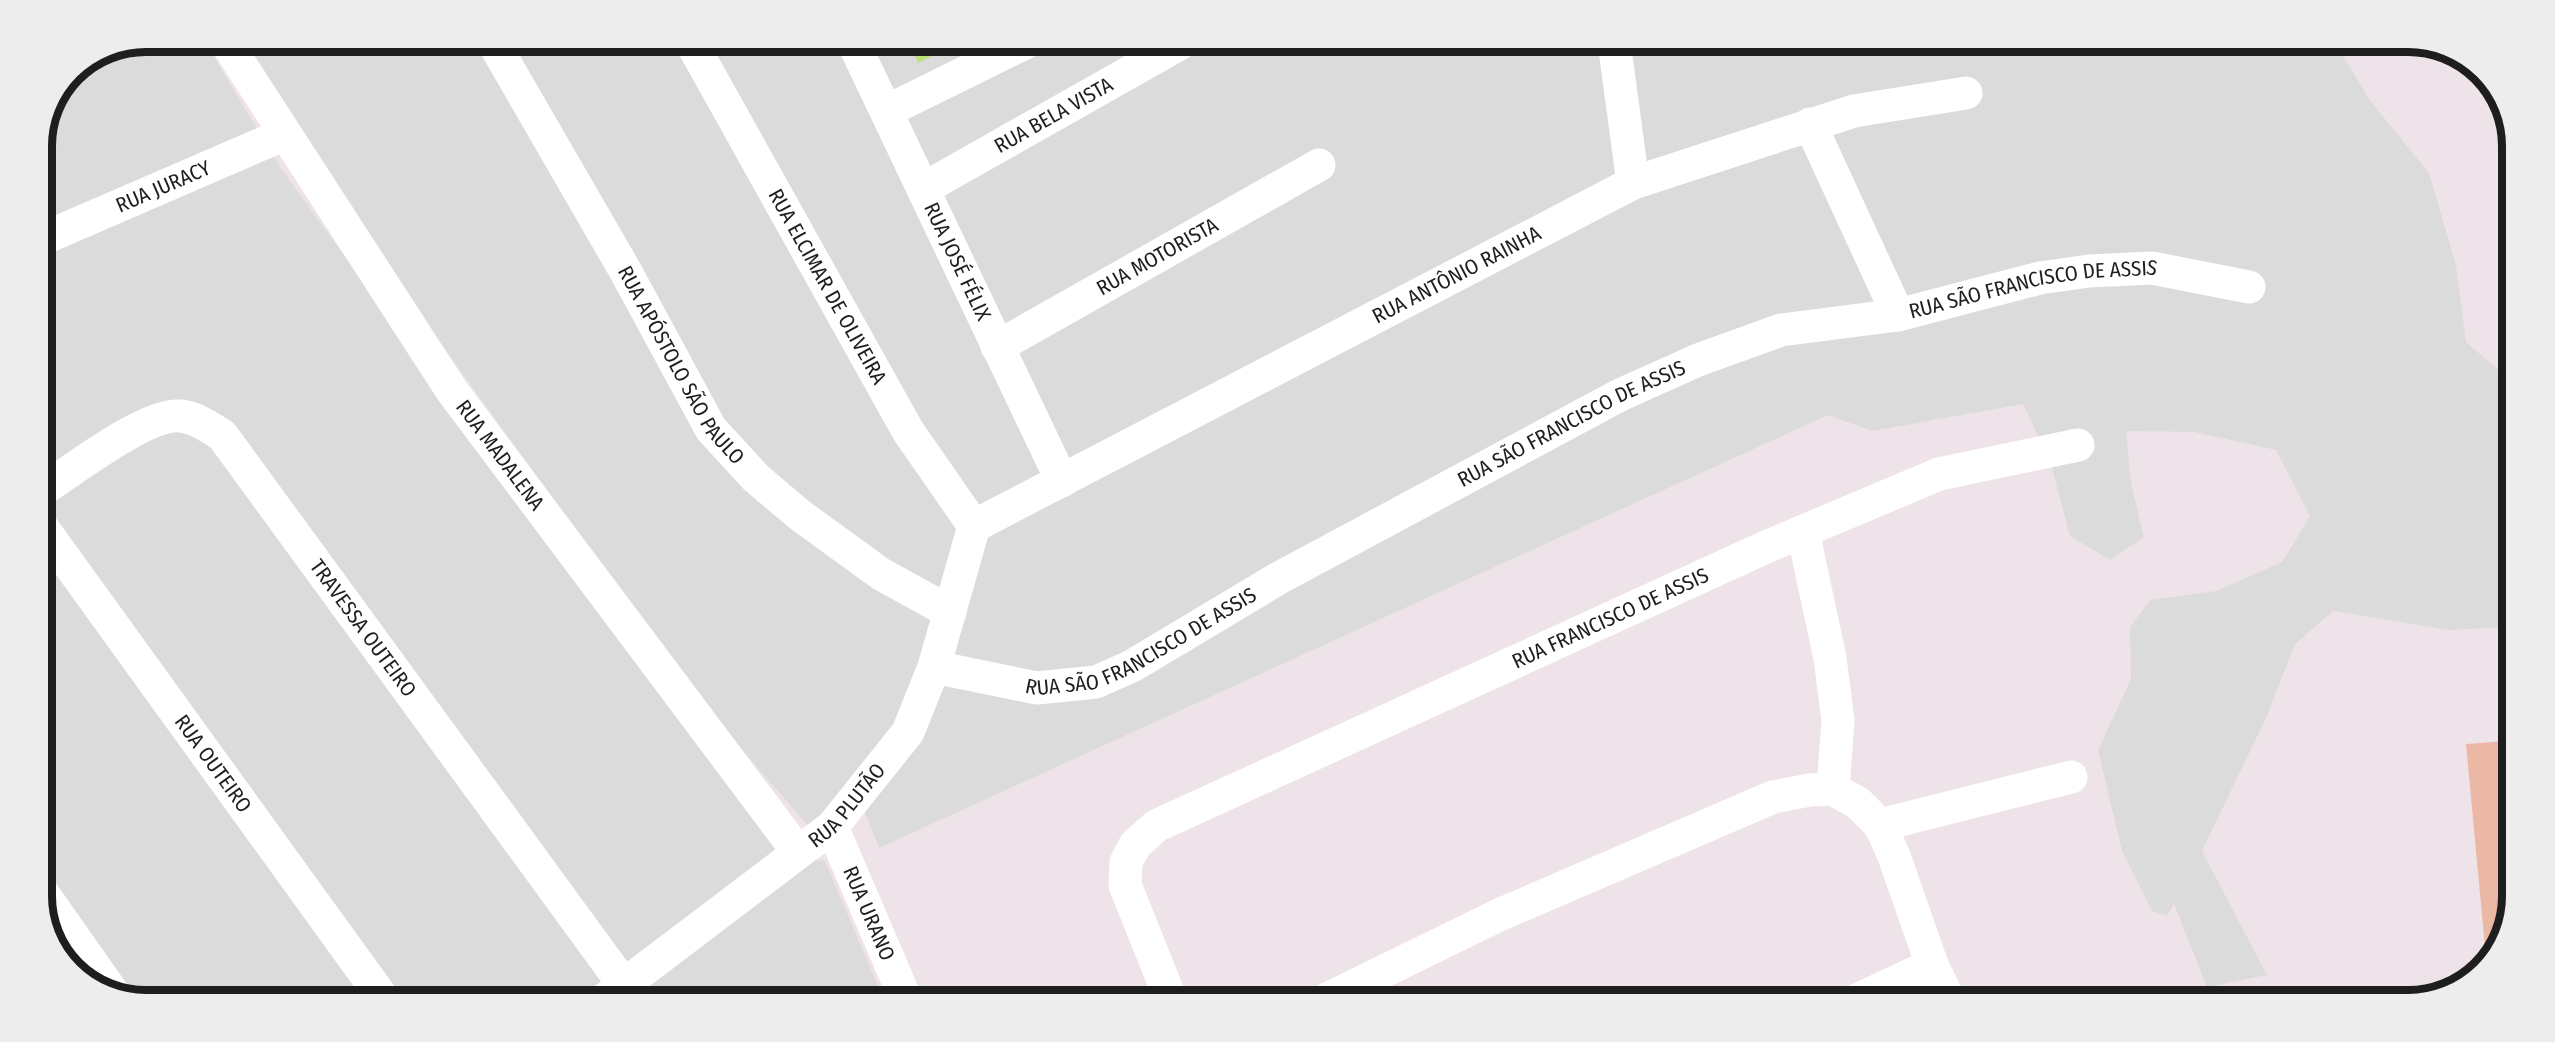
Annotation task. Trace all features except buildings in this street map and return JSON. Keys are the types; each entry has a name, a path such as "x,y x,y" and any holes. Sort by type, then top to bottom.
{"street":[{"name":"RUA MADALENA","path":"232,52 452,391 798,852"},
{"name":"RUA APÓSTOLO SÃO PAULO","path":"499,52 626,272 711,429 756,478 801,516 881,574 950,612"},
{"name":"RUA ELCIMAR DE OLIVEIRA","path":"697,52 909,430 974,526"},
{"name":"RUA JOSÉ FÉLIX","path":"858,52 1062,481"},
{"path":"887,111 1007,52"},
{"name":"RUA BELA VISTA","path":"923,189 1166,52"},
{"path":"1615,52 1633,183"},
{"name":"RUA ANTÔNIO RAINHA","path":"974,526 1633,183 1854,111 1966,93"},
{"path":"1810,124 1898,315"},
{"name":"RUA JURACY","path":"52,235 285,134"},
{"name":"RUA MOTORISTA","path":"997,347 1319,165"},
{"name":"RUA SÃO FRANCISCO DE ASSIS","path":"934,668 1037,688 1096,682 1132,666 1279,578 1620,395 1698,360 1781,330 1898,315 2040,278 2090,271 2152,268 2249,287"},
{"name":"TRAVESSA OUTEIRO","path":"52,483 137,429 158,420 179,416 202,423 222,435 613,990"},
{"name":"RUA FRANCISCO DE ASSIS","path":"1167,990 1125,885 1126,862 1135,845 1156,826 1409,708 1803,532 1939,474 2078,445"},
{"name":"RUA PLUTÃO","path":"617,990 832,827 908,732 934,668 974,526"},
{"path":"1803,532 1830,658 1837,710 1833,789"},
{"name":"RUA OUTEIRO","path":"53,542 377,990"},
{"path":"1880,825 2071,777"},
{"path":"1345,990 1499,915 1773,797 1810,790 1833,789 1858,803 1880,825 1894,856 1932,965 1944,990"},
{"name":"RUA URANO","path":"832,827 902,990"},
{"path":"54,908 103,979"},
{"path":"1878,990 1932,965"}],"shaded area":[{"path":"211,52 282,170 783,857 825,861 880,990 146,990 116,985 84,966 65,943 57,926 53,902 52,146 54,128 60,110 68,94 80,80 94,68 128,54"},
{"path":"243,52 2341,52 2369,99 2429,173 2456,265 2466,342 2502,373 2502,627 2448,630 2333,611 2295,644 2266,718 2202,851 2267,975 2207,987 2174,904 2167,916 2152,911 2122,851 2098,750 2131,679 2130,627 2150,600 2216,591 2282,562 2310,516 2276,450 2194,432 2126,431 2131,483 2144,537 2110,560 2070,536 2051,464 2023,404 1872,431 1828,415 879,848 859,798 810,828 699,700 404,293"},
{"path":"2502,741 2501,914 2498,926 2485,949 2466,744"}],"green space":[{"path":"913,52 939,52 918,63"}]}
